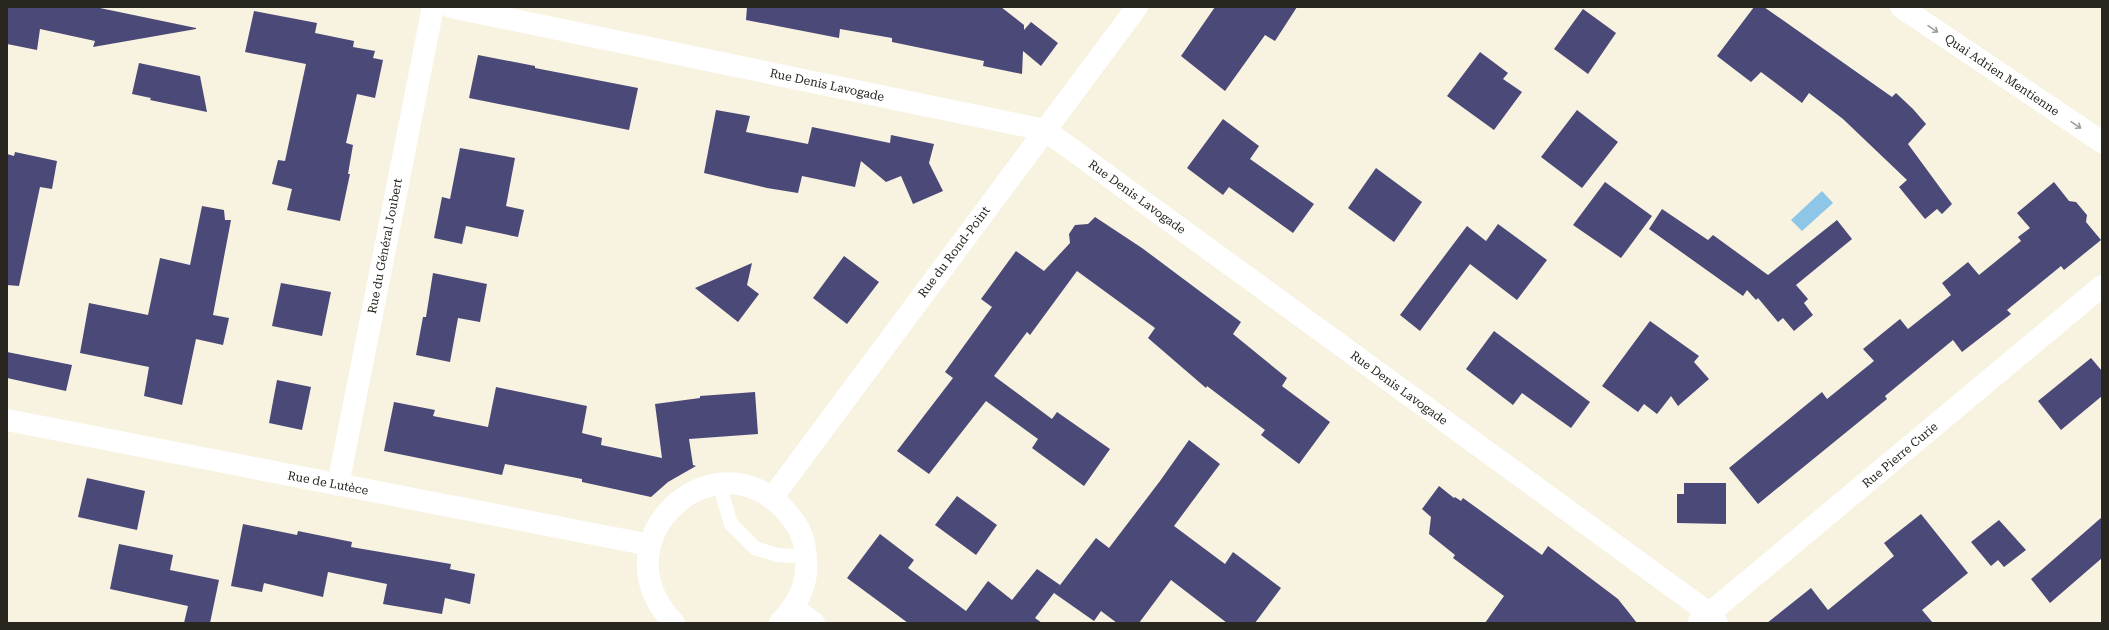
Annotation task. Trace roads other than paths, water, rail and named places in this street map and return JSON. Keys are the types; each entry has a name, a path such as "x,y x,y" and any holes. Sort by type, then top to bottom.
{"street":[{"name":"Rue du Général Joubert","path":"338,485 433,7"},
{"name":"Rue Denis Lavogade","path":"451,7 1045,130 1708,620"},
{"name":"Rue du Rond-Point","path":"772,498 1137,7"},
{"name":"Quai Adrien Mentienne","path":"1901,7 2102,142"},
{"name":"Rue Pierre Curie","path":"1708,620 2102,286"},
{"name":"Rue de Lutèce","path":"7,420 650,545"},
{"path":"674,623 663,612 652,591 647,568 650,545 660,521 676,502 699,489 724,484 749,487 772,498 790,515 802,536 807,561 804,586 787,615 814,623"}],"lane":[{"path":"723,497 731,524 755,548 777,555 796,556"}],"water":[{"path":"1822,191 1833,203 1802,231 1791,220"}]}
